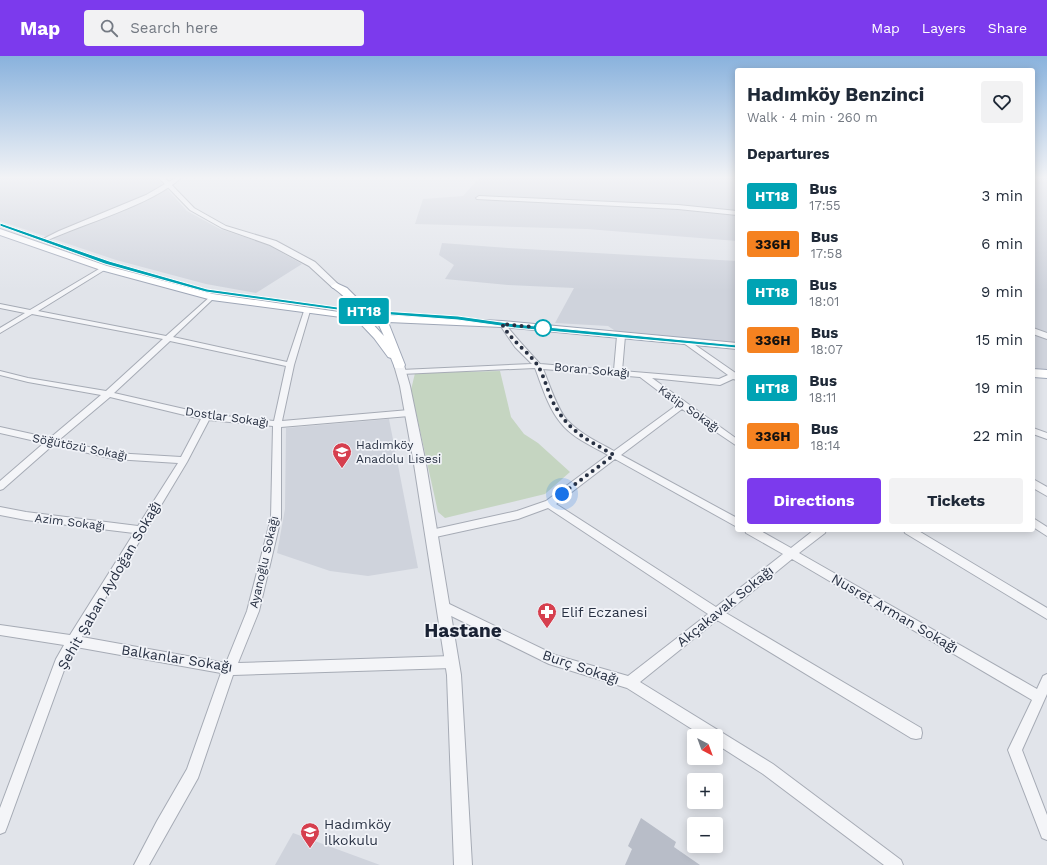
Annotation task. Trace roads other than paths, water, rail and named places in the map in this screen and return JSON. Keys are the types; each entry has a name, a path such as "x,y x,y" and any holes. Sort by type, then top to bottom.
{"main road":[{"path":"0,225 107,262 206,290 356,313 502,324 735,346"},
{"path":"0,232 104,268 212,297 307,311 356,313"},
{"path":"336,286 345,302 378,336 400,369"},
{"path":"336,286 343,290 357,304 376,315 389,335 400,369"},
{"path":"1035,373 1047,374"}],"street":[{"path":"44,240 104,215"},
{"path":"202,215 224,227 273,243 312,264 336,286"},
{"path":"0,330 104,268"},
{"path":"0,486 108,394 212,297"},
{"path":"0,306 168,338 290,365"},
{"name":"Ayanoğlu Sokağı","path":"141,865 193,773 229,669 253,611 276,518 277,424 290,365 307,311"},
{"path":"502,324 518,345 538,366 552,400 564,421 582,437 735,522"},
{"path":"1035,332 1047,336"},
{"path":"618,373 620,336"},
{"path":"688,342 735,376"},
{"name":"Boran Sokağı","path":"400,369 538,366 720,382 735,377"},
{"path":"400,369 405,386 454,675 463,865"},
{"name":"Dostlar Sokağı","path":"0,373 28,380 108,394 206,417 277,424 409,413"},
{"name":"Katip Sokağı","path":"641,375 735,441"},
{"path":"431,534 518,516 549,504 682,405"},
{"name":"Şehit Şaban Aydoğan Sokağı","path":"0,827 62,659 184,460 206,417"},
{"name":"Söğütözü Sokağı","path":"0,430 51,443 114,456 184,460"},
{"path":"1035,432 1047,436"},
{"path":"1035,484 1047,492"},
{"path":"549,504 716,614 916,733"},
{"name":"Azim Sokağı","path":"0,511 26,516 140,530"},
{"path":"1035,523 1047,532"},
{"name":"Nusret Arman Sokağı","path":"754,532 1039,697"},
{"name":"Akçakavak Sokağı","path":"630,683 818,532"},
{"path":"912,532 1047,614"},
{"name":"Burç Sokağı","path":"443,606 553,660 630,683 705,729"},
{"name":"Balkanlar Sokağı","path":"0,630 73,641 229,669 452,662"},
{"path":"1047,680 1015,750 1047,833"},
{"name":"Burç Sokağı","path":"723,740 768,769 896,865"}],"place":[{"name":"Hadımköy Anadolu Lisesi","path":"342,469"},
{"name":"Elif Eczanesi","path":"547,629"},
{"name":"Hadımköy İlkokulu","path":"310,849"}],"district":[{"name":"Hastane","path":"463,630"}]}
